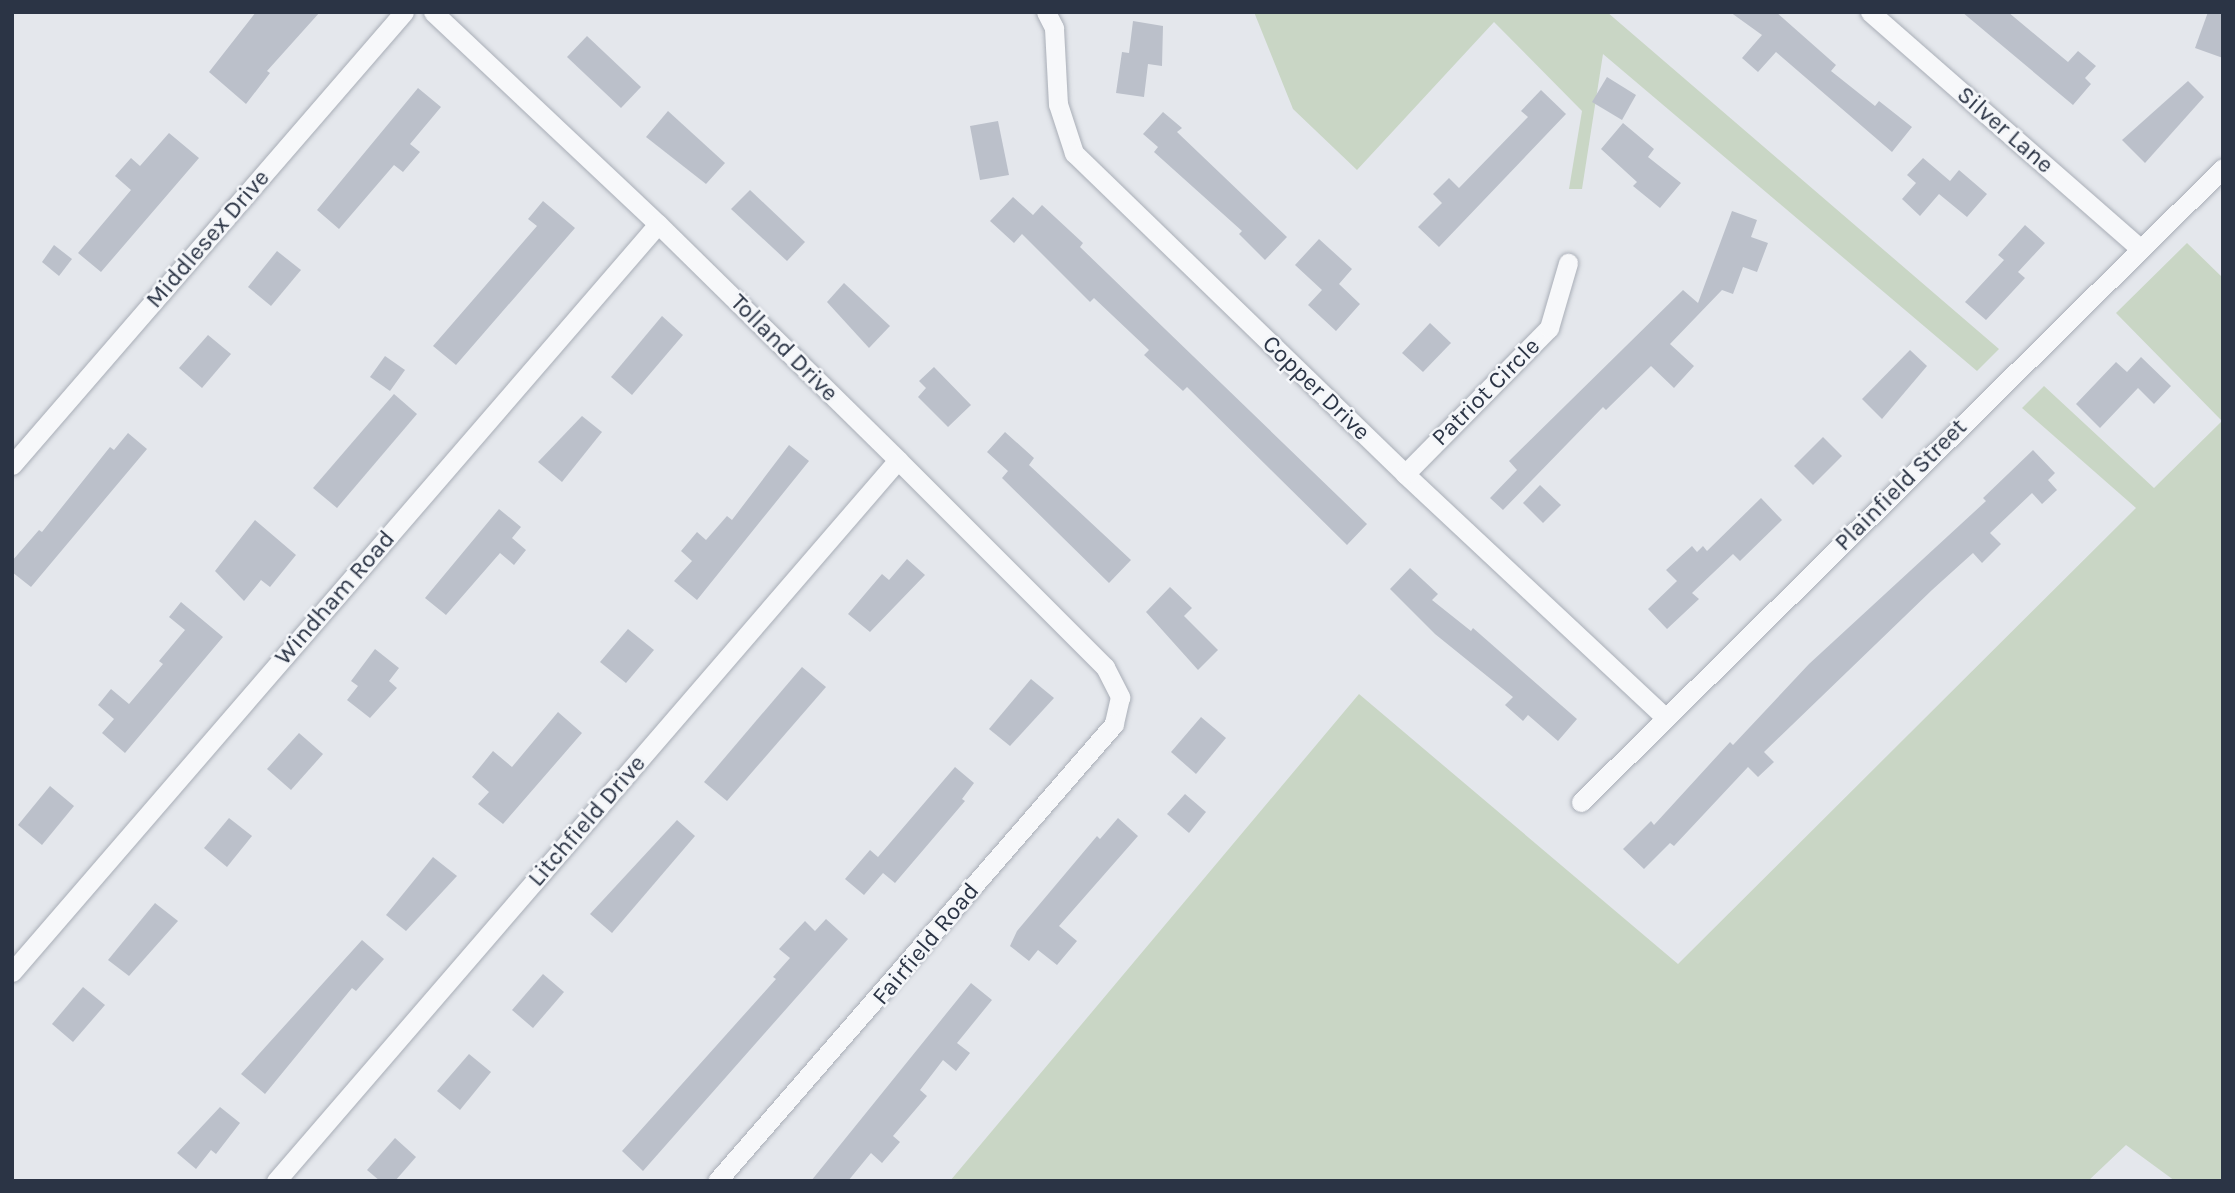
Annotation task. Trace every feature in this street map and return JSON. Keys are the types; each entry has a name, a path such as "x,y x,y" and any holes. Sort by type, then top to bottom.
{"street":[{"name":"Middlesex Drive","path":"12,465 404,12"},
{"name":"Tolland Drive","path":"433,12 659,224 898,460 1105,667 1120,697"},
{"name":"Copper Drive","path":"1046,12 1054,28 1058,104 1074,153 1405,474 1666,719"},
{"name":"Silver Lane","path":"1870,12 2140,248"},
{"name":"Plainfield Street","path":"1581,803 2223,168"},
{"name":"Windham Road","path":"12,972 659,224"},
{"name":"Patriot Circle","path":"1405,474 1549,328 1568,263"},
{"name":"Litchfield Drive","path":"276,1181 898,460"},
{"name":"Fairfield Road","path":"717,1181 1114,724 1120,697"}],"green space":[{"path":"1254,12 1607,12 1999,349 1977,371 1603,54 1582,189 1569,189 1582,111 1494,22 1357,170 1293,109"},
{"path":"2187,243 2223,278 2223,1181 2175,1181 2126,1145 2088,1181 950,1181 1359,694 1678,964 2136,508 2022,408 2044,386 2154,488 2222,421 2116,313"}],"building":[{"path":"256,12 320,12 267,71 270,73 246,104 209,72"},
{"path":"1730,12 1776,12 1836,65 1831,71 1875,106 1879,101 1912,127 1892,152 1776,52 1758,72 1742,58 1762,35"},
{"path":"1962,12 2008,12 2068,62 2078,51 2096,66 2085,78 2091,84 2073,105"},
{"path":"2208,12 2223,12 2223,58 2195,48"},
{"path":"1133,21 1163,26 1162,66 1148,64 1144,97 1116,93 1122,52 1129,53"},
{"path":"587,36 641,87 621,108 567,57"},
{"path":"1607,77 1636,95 1622,120 1592,102"},
{"path":"2188,81 2204,97 2145,163 2122,140"},
{"path":"418,88 441,107 410,144 420,152 403,172 394,165 339,229 317,210"},
{"path":"1541,90 1566,114 1439,247 1418,227 1442,203 1433,194 1449,178 1459,188 1528,117 1521,111"},
{"path":"668,111 725,163 706,184 646,137"},
{"path":"1163,112 1182,128 1177,132 1287,237 1265,260 1239,234 1242,231 1154,152 1158,147 1143,134"},
{"path":"998,121 1009,175 980,180 970,126"},
{"path":"1623,123 1654,149 1648,157 1681,183 1660,208 1633,186 1637,182 1601,149"},
{"path":"169,133 199,158 101,272 78,253 131,190 115,176 131,158 140,166"},
{"path":"1923,158 1950,181 1959,170 1987,194 1967,217 1939,194 1920,216 1902,199 1916,183 1907,175"},
{"path":"750,190 805,242 787,261 731,209"},
{"path":"1013,197 1033,215 1042,205 1083,243 1080,247 1367,524 1347,545 1187,387 1183,391 1144,355 1149,350 1094,298 1090,302 1022,234 1014,243 990,221"},
{"path":"543,201 575,228 456,365 433,346 537,226 528,219"},
{"path":"1732,211 1757,220 1751,237 1768,243 1757,272 1743,267 1733,294 1722,290 1670,344 1694,366 1674,388 1651,366 1606,410 1603,407 1503,510 1490,498 1517,470 1509,461 1683,290 1698,303"},
{"path":"2025,225 2045,243 2018,272 2025,278 1986,320 1965,302 2004,260 1998,255"},
{"path":"1319,239 1352,269 1339,284 1360,304 1336,331 1308,305 1322,290 1295,265"},
{"path":"54,245 72,259 59,276 42,262"},
{"path":"277,251 301,270 271,306 248,287"},
{"path":"844,283 890,326 869,348 827,302"},
{"path":"662,316 683,335 632,395 611,377"},
{"path":"1430,323 1451,343 1423,372 1402,353"},
{"path":"208,335 231,354 202,388 179,368"},
{"path":"1910,350 1927,366 1882,419 1862,399"},
{"path":"385,356 405,370 390,391 370,377"},
{"path":"2141,357 2171,386 2154,404 2138,388 2100,428 2076,404 2116,362 2127,372"},
{"path":"934,367 971,405 948,427 918,397 926,388 919,381"},
{"path":"394,394 417,414 337,508 313,488"},
{"path":"582,416 602,432 562,482 538,462"},
{"path":"1005,432 1034,458 1029,465 1131,560 1109,583 1002,478 1008,471 987,452"},
{"path":"128,433 147,449 31,587 12,572 12,561 39,530 42,532 110,447 114,450"},
{"path":"1823,437 1842,456 1813,485 1794,466"},
{"path":"789,445 809,461 697,600 674,581 692,561 681,551 697,532 706,540 727,516 732,520"},
{"path":"2033,450 2055,473 2048,480 2057,490 2042,504 2032,493 1990,533 2001,544 1982,563 1973,553 1932,590 1764,752 1774,762 1758,777 1748,767 1674,846 1670,843 1644,869 1623,849 1651,821 1654,825 1730,742 1733,745 1809,664 1986,501 1983,498"},
{"path":"1540,485 1561,505 1543,523 1523,503"},
{"path":"1761,498 1782,520 1740,561 1733,554 1692,593 1699,599 1667,629 1648,609 1677,581 1666,570 1692,546 1697,552 1703,546 1707,551"},
{"path":"499,509 521,527 512,538 526,550 514,565 500,553 446,615 425,598"},
{"path":"255,520 296,555 270,587 261,580 244,601 215,571"},
{"path":"907,559 925,575 870,632 848,614 882,574 889,580"},
{"path":"1410,568 1438,594 1432,600 1471,631 1473,628 1577,719 1558,741 1528,715 1523,721 1505,705 1513,697 1435,634 1390,589"},
{"path":"1170,587 1192,608 1184,616 1218,650 1198,670 1146,612"},
{"path":"181,602 223,637 125,753 102,733 114,719 98,705 111,689 129,704 163,664 159,661 185,630 169,617"},
{"path":"628,629 654,650 626,683 600,662"},
{"path":"375,649 399,668 389,681 397,688 370,718 347,700 358,686 351,681"},
{"path":"802,667 826,687 727,801 704,782"},
{"path":"1031,679 1054,698 1010,746 989,729"},
{"path":"558,712 582,733 503,824 478,804 489,792 472,777 493,751 512,767"},
{"path":"1201,717 1226,738 1196,774 1171,752"},
{"path":"299,733 323,754 291,790 267,769"},
{"path":"955,767 974,783 962,799 965,801 895,883 883,873 864,895 845,879 870,850 878,857"},
{"path":"50,786 74,806 42,845 18,825"},
{"path":"1185,794 1206,812 1189,833 1167,814"},
{"path":"229,818 252,836 227,867 204,848"},
{"path":"1118,818 1138,836 1059,926 1077,941 1057,965 1038,950 1029,961 1010,946 1017,931 1097,836 1100,839"},
{"path":"677,820 695,836 612,933 590,914"},
{"path":"433,857 457,876 406,931 386,915"},
{"path":"155,903 178,921 129,976 108,960"},
{"path":"826,919 848,939 643,1171 622,1151 776,979 773,977 790,958 779,949 805,921 815,931"},
{"path":"362,940 384,959 356,991 352,988 265,1094 241,1074"},
{"path":"543,974 564,992 533,1028 512,1010"},
{"path":"971,983 992,1000 957,1043 970,1053 956,1071 943,1060 920,1090 927,1096 893,1136 900,1142 882,1163 871,1153 848,1181 811,1181"},
{"path":"83,987 105,1005 73,1042 52,1024"},
{"path":"469,1054 491,1072 460,1110 437,1091"},
{"path":"220,1107 240,1123 216,1154 211,1150 196,1169 177,1153"},
{"path":"395,1138 416,1157 395,1181 380,1181 367,1170"}]}
